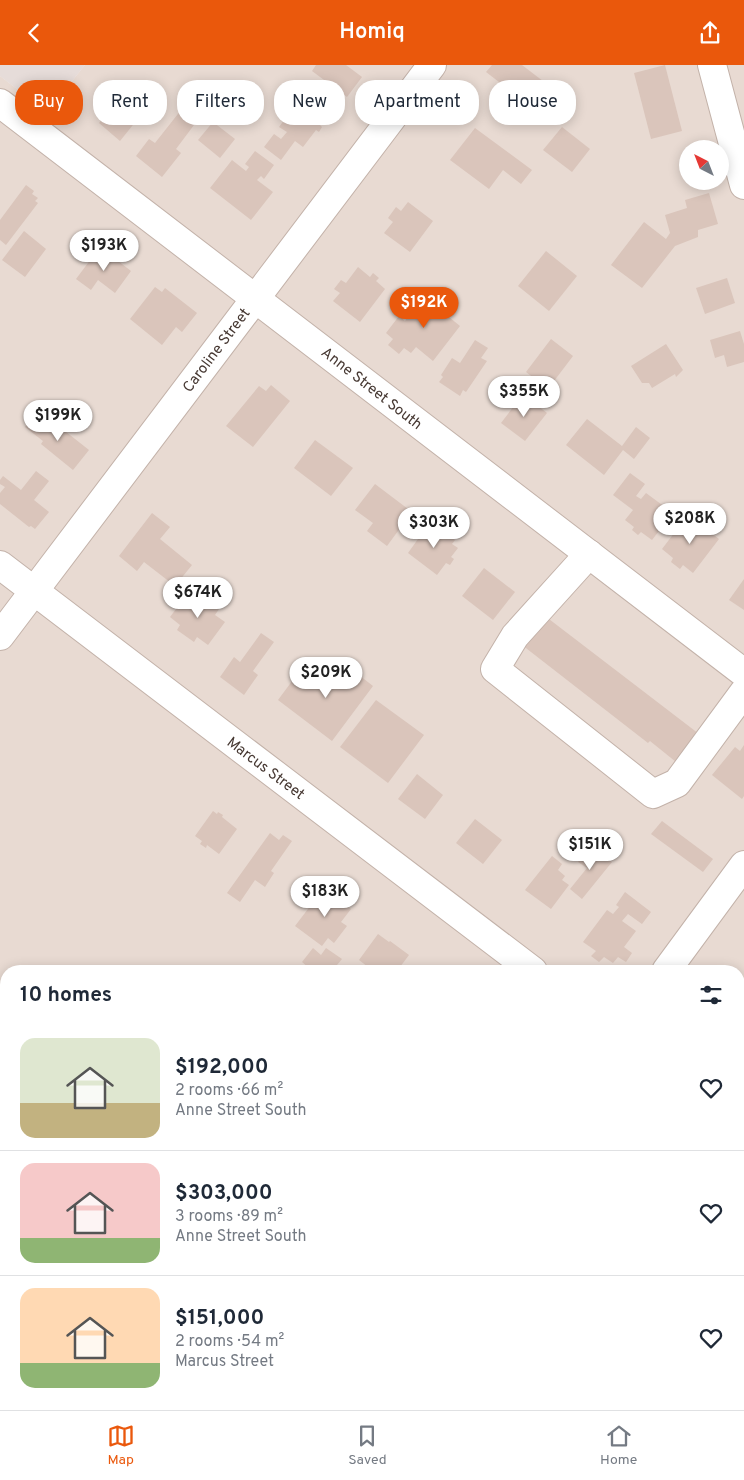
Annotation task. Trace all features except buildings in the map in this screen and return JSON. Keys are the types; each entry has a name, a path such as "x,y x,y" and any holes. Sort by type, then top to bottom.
{"street":[{"name":"Caroline Street","path":"0,636 432,65"},
{"path":"712,65 744,185"},
{"name":"Anne Street South","path":"0,103 744,673"},
{"path":"589,554 514,636 496,669 653,795 677,783 744,692"},
{"name":"Marcus Street","path":"0,565 525,965"},
{"path":"670,965 744,865"}],"shaded area":[{"path":"0,65 85,65 73,80 15,80 15,87 0,76"},
{"path":"85,65 744,65 744,965 0,965 0,76 15,87 15,125 83,125 83,80 73,80"}]}
